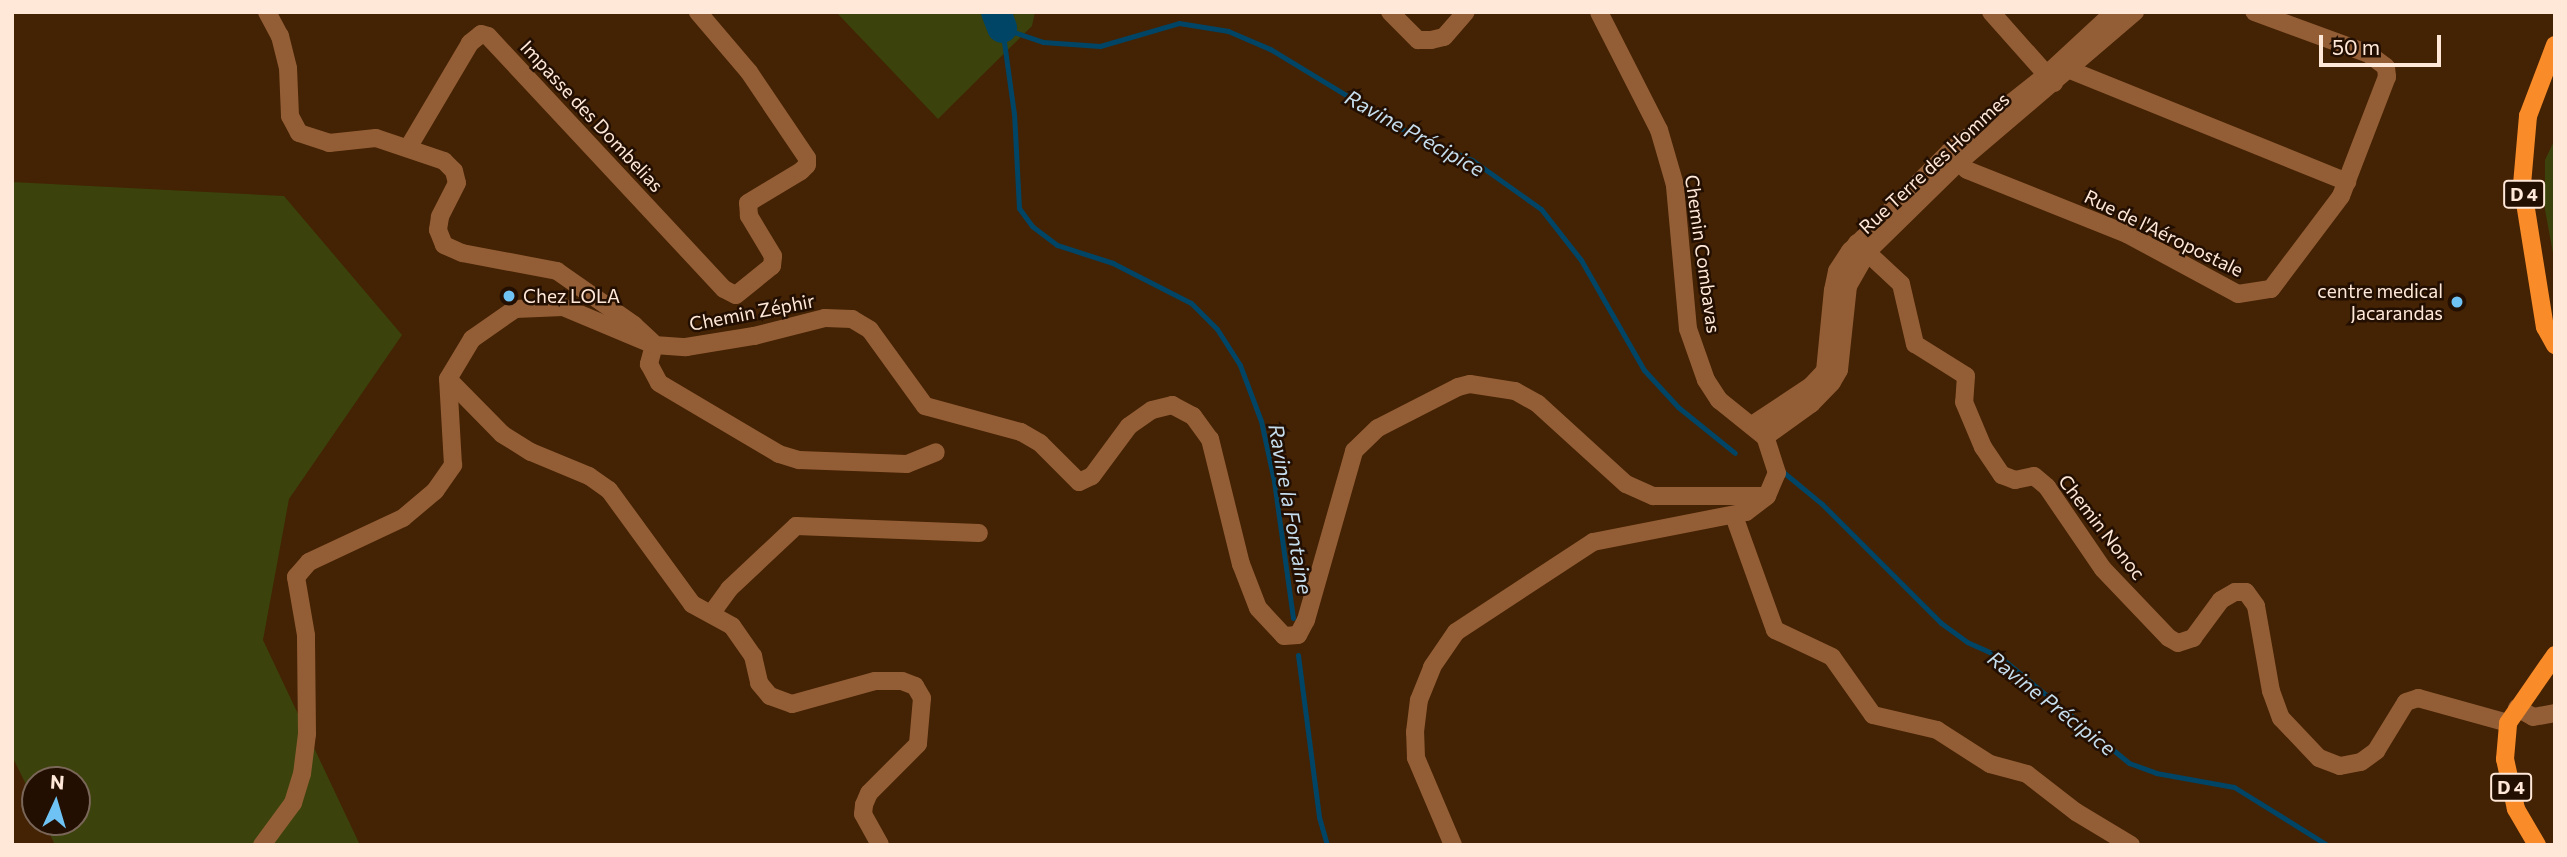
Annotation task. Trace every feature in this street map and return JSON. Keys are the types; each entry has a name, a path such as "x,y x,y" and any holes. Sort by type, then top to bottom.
{"main road":[{"name":"D 4","path":"2555,45 2528,116 2522,184 2545,327 2555,345"},
{"path":"2513,715 2555,655"},
{"name":"D 4","path":"2513,715 2505,759 2516,809 2537,845"}],"street":[{"path":"267,12 280,36 288,68 290,116 299,133 315,142 376,138 444,161 454,171 456,192 438,229 444,245 462,253 557,271 634,325 654,345 649,364 659,383 779,454 799,460 907,464 936,452"},
{"name":"Impasse des Dombelias","path":"408,148 470,43 481,34 488,36 724,289 736,295 772,266 773,256 748,216 748,203 801,171 807,165 807,159 749,72 698,12"},
{"path":"1390,12 1418,40 1444,37 1466,12"},
{"name":"Chemin Combavas","path":"1599,12 1647,103 1672,174 1689,329 1698,357 1718,400 1759,431"},
{"path":"1991,12 2050,80"},
{"name":"Rue Terre des Hommes","path":"1759,431 1811,386 1825,370 1837,271 1953,158 2050,80 2114,12"},
{"name":"Rue Terre des Hommes","path":"2050,80 2070,70 2135,12"},
{"name":"Rue de l'Aéropostale","path":"1953,158 2127,234 2227,289 2250,295 2271,289 2280,281 2342,196 2387,77 2386,66 2369,54 2254,12"},
{"path":"2070,70 2347,182"},
{"name":"Chemin Nonoc","path":"1863,247 1901,284 1914,344 1966,376 1964,402 1983,447 2003,475 2015,480 2034,476 2047,487 2103,569 2169,638 2178,643 2193,638 2221,600 2235,592 2246,592 2256,606 2271,691 2281,718 2319,758 2340,766 2361,762 2376,751 2406,702 2418,698 2513,715"},
{"name":"Chemin Zéphir","path":"448,379 472,339 515,309 563,307 654,345 686,347 754,337 825,318 852,319 870,330 925,406 1021,432 1040,443 1079,482 1092,476 1129,426 1152,410 1172,405 1193,416 1210,439 1241,564 1258,608 1284,636 1298,635 1306,620 1354,451 1378,428 1458,387 1470,384 1515,391 1538,404 1626,484 1653,496 1767,496"},
{"path":"448,379 502,434 531,452 589,476 609,490 692,604 732,626 753,656 759,683 770,696 792,704 875,681 902,681 915,686 922,698 918,744 869,793 864,805 863,814 880,845"},
{"path":"262,845 293,803 306,747 306,635 296,577 309,562 403,518 443,481 453,465 448,379"},
{"path":"1452,845 1416,758 1415,732 1419,700 1432,667 1456,632 1593,542 1734,516 1767,496 1777,473 1759,431"},
{"path":"1734,516 1775,629 1832,657 1872,715 1937,730 1990,764 2027,774 2076,812 2131,845"},
{"path":"711,614 729,589 796,526 979,533"},
{"path":"2513,715 2533,717 2555,713"}],"green space":[{"path":"836,12 1035,12 1032,26 938,119"},
{"path":"2555,139 2555,264 2545,210 2545,160"},
{"path":"12,182 284,196 402,335 289,499 263,640 360,845 55,845 51,836 91,836 91,766 21,766 21,774 12,756"}],"waterway":[{"name":"Ravine Précipice","path":"996,12 1002,28"},
{"name":"Ravine Précipice","path":"1293,618 1274,481 1261,421 1240,365 1217,329 1191,303 1113,263 1057,245 1032,226 1019,208 1014,114 1002,28 1043,42 1100,46 1179,23 1228,31 1270,49 1402,129 1472,160 1541,209 1581,260 1644,370 1678,407 1735,453"},
{"name":"Ravine Précipice","path":"1782,471 1822,504 1941,623 1967,642 2000,657 2129,763 2156,773 2234,787 2327,845"},
{"name":"Ravine la Fontaine","path":"1298,655 1319,817 1327,845"}],"place":[{"name":"Chez LOLA","path":"509,296"},
{"name":"centre medical Jacarandas","path":"2457,302"}]}
